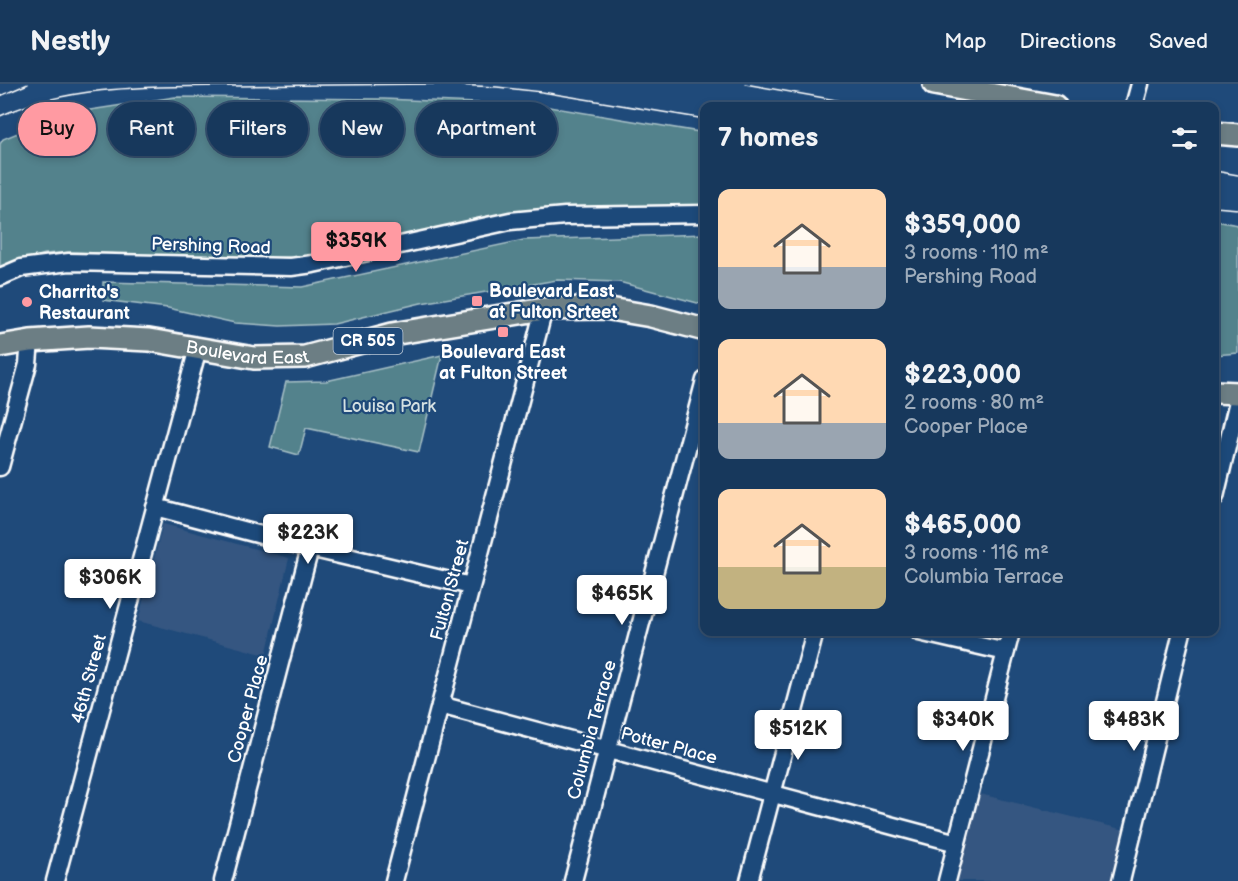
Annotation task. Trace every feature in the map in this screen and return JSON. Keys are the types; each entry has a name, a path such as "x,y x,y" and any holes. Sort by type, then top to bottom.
{"main road":[{"path":"934,84 957,86 1035,102"},
{"path":"1219,133 1238,135"},
{"name":"Boulevard East","path":"0,346 30,341 90,337 149,340 254,358 305,357 392,334 544,309 604,308 651,316 700,329"},
{"path":"1219,392 1238,393"}],"street":[{"name":"Pershing Road","path":"0,277 21,268 69,262 291,267 324,262 510,221 565,216 700,214"},
{"name":"Fulton Street","path":"394,881 544,309"},
{"path":"0,467 28,364 30,341"},
{"name":"46th Street","path":"55,881 198,348"},
{"name":"Columbia Terrace","path":"573,881 700,399"},
{"path":"1219,479 1238,401"},
{"path":"155,507 310,548 471,586"},
{"name":"Cooper Place","path":"223,881 310,548"},
{"path":"748,881 814,636"},
{"path":"936,636 1006,652"},
{"path":"947,881 1010,636"},
{"path":"1120,881 1181,636"},
{"name":"Potter Place","path":"440,705 957,843"}],"shaded area":[{"path":"163,524 289,558 266,655 138,621"},
{"path":"976,793 1133,832 1121,881 953,881"}],"green space":[{"path":"175,97 384,99 452,102 416,102 416,156 557,156 557,108 700,132 700,205 618,206 494,215 312,256 254,259 72,252 45,254 0,267 0,144 3,139 18,133 18,156 96,156 96,109 108,107 108,156 195,156 195,102 142,102"},
{"path":"1219,222 1238,225 1238,353 1219,355"},
{"path":"700,234 700,304 619,282 557,280 421,303 334,324 280,326 235,323 168,308 103,300 103,282 302,287 524,240"},
{"name":"Louisa Park","path":"442,355 419,452 306,428 299,455 270,447 286,382 326,381"}],"tram line":[{"path":"0,96 28,84"},
{"path":"0,116 56,98 114,89 433,84"},
{"path":"434,84 542,92 700,118"},
{"path":"745,84 847,102"},
{"path":"1219,172 1238,175"},
{"path":"1219,207 1238,209"}],"place":[{"name":"Boulevard East at Fulton Srteet","path":"477,301"},
{"name":"Charrito's Restaurant","path":"27,302"},
{"name":"Boulevard East at Fulton Street","path":"503,332"}]}
